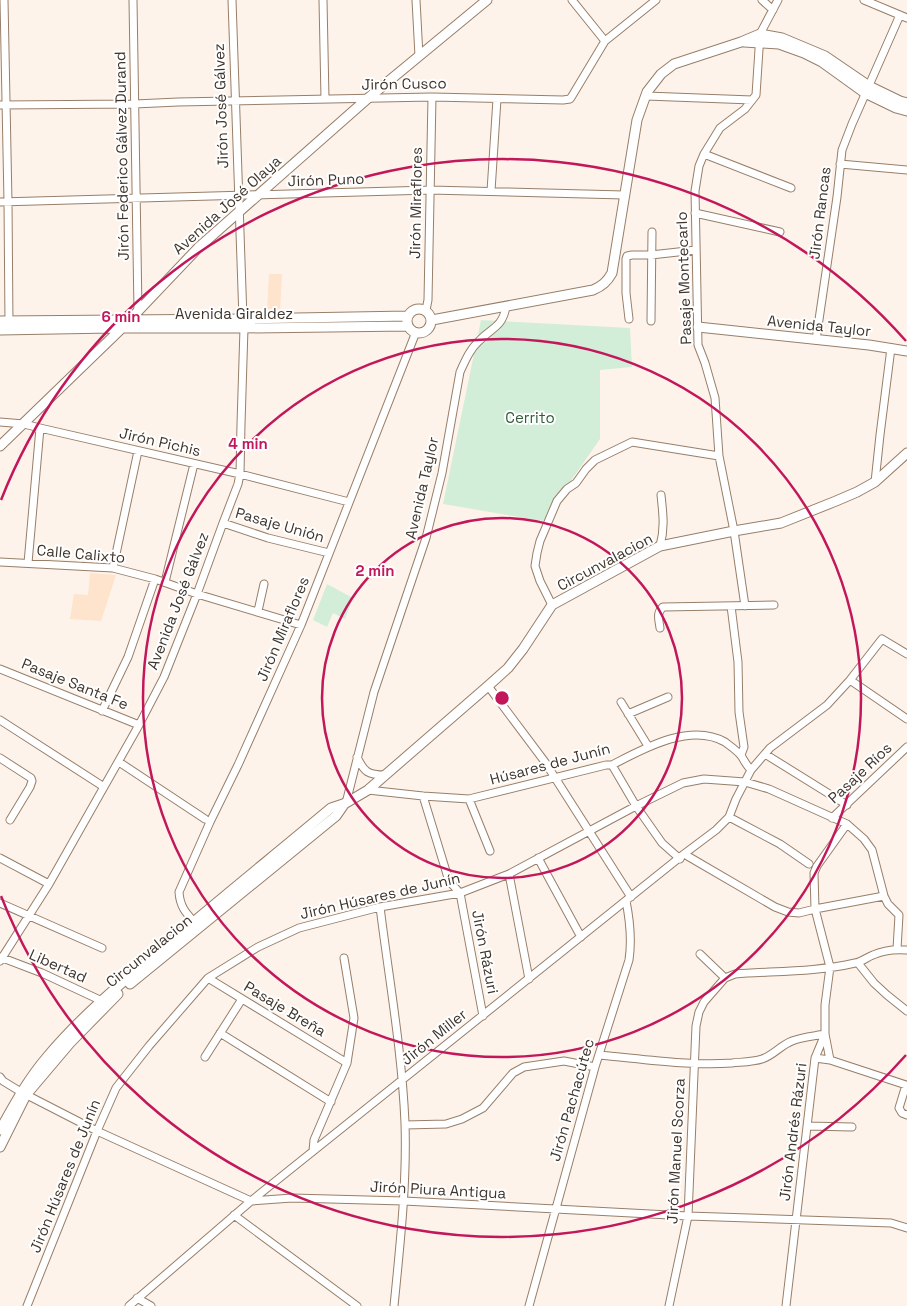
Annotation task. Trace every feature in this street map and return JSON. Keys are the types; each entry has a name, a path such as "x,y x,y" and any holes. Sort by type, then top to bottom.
{"street":[{"path":"4,0 3,105 8,202 5,325"},
{"name":"Jirón Federico Gálvez Durand","path":"133,0 138,311"},
{"name":"Jirón José Gálvez","path":"232,0 238,212"},
{"path":"323,0 325,99"},
{"path":"416,0 420,56"},
{"name":"Avenida José Olaya","path":"0,446 122,328 198,248 367,98 488,0"},
{"path":"572,0 605,42 655,0"},
{"path":"762,0 773,10"},
{"path":"646,96 752,100 756,94 760,38 778,0"},
{"path":"864,0 904,16"},
{"name":"Jirón Rancas","path":"816,340 842,150 867,90 904,16"},
{"path":"432,320 593,290 606,283 612,273 636,120 647,92 661,74 674,64 741,42 760,38 822,62 896,108 907,112"},
{"name":"Jirón Cusco","path":"3,105 432,97 563,100 572,96 605,42"},
{"path":"867,90 907,103"},
{"name":"Jirón Miraflores","path":"426,310 428,300 432,97"},
{"path":"490,191 496,98"},
{"name":"Pasaje Montecarlo","path":"745,606 734,531 718,456 715,398 698,345 695,191 699,166 720,128 745,109 752,100"},
{"path":"704,154 791,188"},
{"path":"840,164 907,170"},
{"name":"Jirón Puno","path":"0,202 430,190 624,196"},
{"name":"Avenida José Gálvez","path":"1,959 50,884 164,677 238,484 240,474 243,324 238,212"},
{"path":"695,213 780,232"},
{"path":"652,232 652,321"},
{"path":"629,320 626,293 627,256 696,250"},
{"name":"Avenida Taylor","path":"346,803 374,692 426,538 442,473 460,372 466,358 478,342 501,323 506,307"},
{"path":"416,309 426,310 432,320 430,327 421,333 412,329 407,320 410,313 416,309"},
{"name":"Avenida Giraldez","path":"5,325 122,328 408,316"},
{"name":"Avenida Giraldez","path":"5,325 129,319 412,329"},
{"name":"Avenida Taylor","path":"698,327 907,351"},
{"name":"Jirón Miraflores","path":"197,924 186,913 180,901 179,892 301,625 349,502 412,329"},
{"path":"875,482 891,348"},
{"name":"Jirón Pichis","path":"0,422 24,424 240,474 349,502"},
{"path":"28,563 40,428"},
{"path":"552,605 535,566 540,541 557,501 567,489 576,483 595,460 632,442 718,456"},
{"path":"113,568 138,451"},
{"name":"Circunvalacion","path":"0,1147 24,1093 107,1004 331,808 346,803 368,790 488,686 508,668 552,605 660,546 782,523 843,498 875,482 907,453"},
{"path":"165,582 194,464"},
{"path":"660,495 664,522 660,546"},
{"name":"Pasaje Unión","path":"223,522 268,538 329,553"},
{"name":"Calle Calixto","path":"0,562 113,568 165,582 197,594 301,625"},
{"path":"102,710 128,657 155,579"},
{"path":"258,611 264,584"},
{"path":"660,628 658,615 659,610 663,607 774,605"},
{"path":"731,606 738,662 739,712 744,747 741,755"},
{"path":"745,782 751,770 770,748 827,705 850,680 882,639 907,654"},
{"name":"Pasaje Santa Fe","path":"0,669 139,725"},
{"path":"850,680 907,719"},
{"path":"488,686 555,778 629,899"},
{"path":"628,714 668,697"},
{"path":"620,702 648,746"},
{"path":"0,720 104,787"},
{"name":"Húsares de Junín","path":"368,790 469,799 612,764 656,742 688,735 712,736 726,743 741,755 747,767 751,770"},
{"name":"Pasaje Ríos","path":"832,818 907,747"},
{"path":"765,754 847,805"},
{"path":"357,757 366,772 373,775 385,775"},
{"path":"0,758 31,778 30,787 10,820"},
{"path":"118,762 205,819"},
{"path":"612,764 636,806 662,843 775,907 788,912 799,913 884,896"},
{"name":"Jirón Húsares de Junín","path":"27,1306 116,1088 149,1046 208,978 258,947 299,928 380,908 460,893 509,874 683,783 704,778 745,782 769,789 847,824"},
{"name":"Jirón Miller","path":"129,1306 250,1201 716,830 729,817 745,782"},
{"path":"423,796 449,881 460,893"},
{"path":"469,799 490,851"},
{"path":"729,817 780,844 809,864"},
{"path":"847,824 864,839 872,850 884,896 888,904 900,915 897,949"},
{"name":"Jirón Andrés Rázuri","path":"786,1306 815,1058 825,1034 825,1005 830,967 815,909 814,873 847,824"},
{"path":"0,858 50,884"},
{"path":"538,858 582,937"},
{"path":"509,874 529,979"},
{"name":"Jirón Rázuri","path":"460,893 483,1016"},
{"name":"Jirón Pachacútec","path":"529,1306 595,1067 629,960 631,945 629,899"},
{"path":"0,903 102,948"},
{"path":"380,908 402,1080 405,1125 404,1201 394,1306"},
{"name":"Circunvalacion","path":"0,1130 46,1058 72,1028 102,1001 197,924"},
{"path":"700,954 725,978 735,974 858,963 884,951 907,950"},
{"path":"313,1151 314,1140 348,1063 354,1018 344,958"},
{"name":"Libertad","path":"1,959 42,973 102,1001"},
{"path":"858,963 874,983 907,1010"},
{"name":"Pasaje Breña","path":"208,978 348,1063"},
{"name":"Jirón Manuel Scorza","path":"669,1306 688,1216 696,1026 699,1012 704,1002 725,978"},
{"path":"205,1057 242,999"},
{"path":"220,1033 330,1102"},
{"path":"599,1055 694,1064 746,1062 763,1058 793,1040 825,1034 830,1060"},
{"path":"815,1058 830,1060 906,1082 900,1108 902,1113 907,1115"},
{"path":"405,1125 446,1124 462,1119 482,1108 513,1073 524,1068 564,1061 595,1067"},
{"name":"Jirón Piura Antigua","path":"0,1077 3,1081 24,1093 97,1131 250,1201 292,1198 404,1201 796,1221 891,1223 905,1227"},
{"path":"808,1126 852,1127"},
{"path":"234,1215 357,1306"},
{"path":"137,1298 151,1306"}],"shaded area":[{"path":"269,274 282,274 280,312 267,312"},
{"path":"90,573 116,575 101,621 70,619 74,594 88,595"}],"green space":[{"name":"Cerrito","path":"481,320 630,328 632,367 600,370 600,439 543,521 443,504"},
{"path":"327,584 353,598 345,619 333,613 327,627 313,620"}]}
